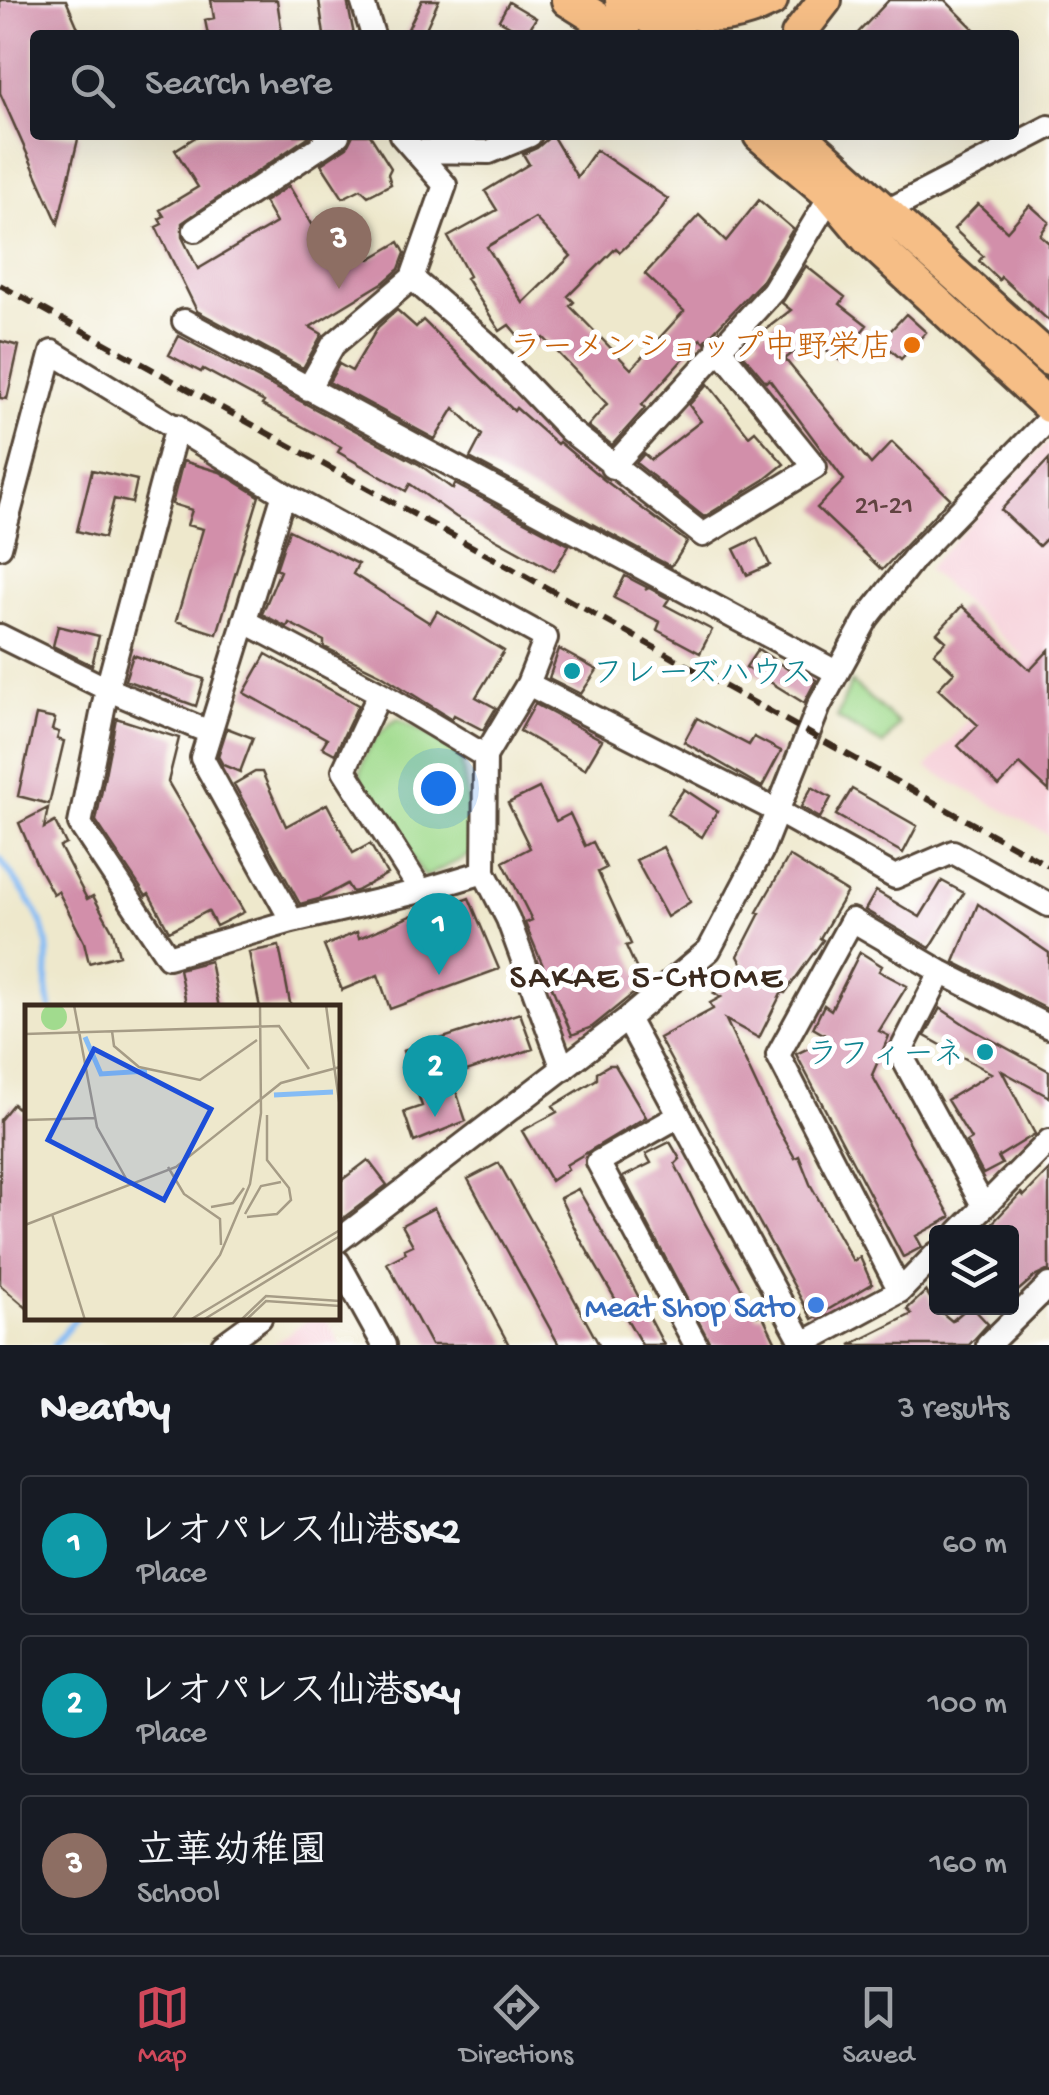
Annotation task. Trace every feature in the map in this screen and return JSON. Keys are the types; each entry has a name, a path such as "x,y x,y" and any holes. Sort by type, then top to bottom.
{"highway":[{"path":"568,0 616,30"},
{"path":"622,0 669,30"},
{"path":"656,0 696,16 713,18 741,14 771,0"},
{"path":"760,30 782,0"},
{"path":"802,30 825,0"},
{"path":"766,140 832,195 868,238 1049,406"},
{"path":"805,140 1049,360"}],"street":[{"path":"362,0 371,30"},
{"path":"884,212 1049,127"},
{"path":"195,230 330,140"},
{"path":"408,143 489,152 518,140"},
{"path":"308,389 333,345 412,278 445,186 408,143"},
{"path":"612,466 773,291 832,195"},
{"path":"412,278 486,342 569,430 703,536 815,467 718,347"},
{"path":"184,321 836,672"},
{"path":"0,547 52,352 284,494 546,638 528,684 486,756 484,872 508,920 563,1068"},
{"path":"340,1239 627,1020 710,950 740,898 836,672 866,618 914,558 1049,420"},
{"path":"177,426 107,689 80,824 168,957 484,872"},
{"path":"284,494 202,758 292,921"},
{"path":"244,620 486,756"},
{"path":"0,636 107,689 210,732"},
{"path":"528,684 775,810 895,878 954,852 1049,905"},
{"path":"380,693 344,770 421,892"},
{"path":"900,1290 778,1055 852,920 941,972 1049,1027"},
{"path":"941,972 900,1054 984,1207"},
{"path":"627,1020 802,1345 900,1290 929,1261"},
{"path":"680,1116 598,1162 696,1345"},
{"path":"965,1225 1049,1142"},
{"path":"340,1266 384,1345"},
{"path":"988,1345 1049,1286"},
{"path":"223,1345 257,1320"}],"shaded area":[{"path":"1046,444 1049,835 926,768 1024,657 927,569"},
{"path":"307,1320 327,1320 340,1345 272,1345"}],"green space":[{"path":"851,682 899,724 883,745 837,718"},
{"path":"398,719 460,751 476,852 425,877 360,782 362,763 370,746"}],"building":[{"path":"0,0 66,0 79,30 30,30 30,140 78,140 58,223 0,93"},
{"path":"211,0 277,0 282,30 207,30 205,20 214,18"},
{"path":"319,0 347,0 353,30 323,30"},
{"path":"422,0 439,0 425,30 407,30"},
{"path":"889,0 945,0 975,30 861,30"},
{"path":"509,2 536,18 529,30 517,30 499,20"},
{"path":"191,140 304,140 182,223 182,237 198,269 276,223 264,202 289,186 327,249 370,259 399,242 405,253 399,269 310,327 322,334 303,368 197,311 156,227 162,224 159,219 164,216 160,210 198,187 175,150"},
{"path":"350,140 373,140 391,168 391,184 368,196 361,189 343,198 321,164 347,147"},
{"path":"546,140 555,140 577,177 596,150 668,199 653,221 620,252 616,248 568,296 574,302 570,306 631,369 684,311 645,274 699,215 726,241 759,200 793,229 761,282 704,342 701,339 612,445 588,426 607,404 544,338 530,350 509,325 500,331 466,278 469,276 448,237 497,210 485,191 529,164 523,154","holes":["535,218 571,256 523,303 487,247"]},
{"path":"978,204 1007,231 1030,205 1049,222 1040,235 1049,243 1049,321 979,261 983,256 954,229"},
{"path":"806,266 845,297 840,304 867,325 839,360 812,338 785,359 871,464 892,442 950,498 882,570 817,508 844,480 769,379 766,382 740,351 760,339 757,336 791,310 782,303"},
{"path":"397,310 416,327 423,320 514,411 516,408 557,444 687,542 674,563 670,566 470,458 482,435 454,408 435,439 329,382 339,364 352,371 378,327"},
{"path":"906,314 926,332 901,359 881,341"},
{"path":"179,336 420,465 453,489 455,484 569,545 554,571 456,517 410,484 406,491 338,452 341,447 262,405 264,402 169,355"},
{"path":"0,341 19,346 7,399 0,398"},
{"path":"708,384 749,436 755,431 784,464 704,517 636,463 644,454 651,460 701,421 689,405"},
{"path":"1049,459 1049,536 1039,546 1001,510"},
{"path":"183,461 220,472 259,496 217,634 176,621 203,529 187,525 192,510 172,504"},
{"path":"92,470 137,480 132,503 114,499 104,538 77,531"},
{"path":"289,530 358,564 353,574 430,623 437,611 504,651 476,697 496,708 483,730 454,715 452,719 380,674 324,647 324,641 262,614 280,571 276,569"},
{"path":"757,538 770,565 747,575 734,549"},
{"path":"625,576 648,588 645,590 649,588 669,599 665,605 712,630 700,653 657,630 660,622 614,598"},
{"path":"962,606 1030,670 1049,650 1049,791 1020,764 999,786 958,746 978,725 938,689 954,672 934,653 946,641 937,633"},
{"path":"58,626 99,636 92,665 53,646"},
{"name":"フレーズハウス","path":"559,649 597,670 581,694 549,678"},
{"path":"758,649 789,670 791,666 816,680 804,703 746,667"},
{"path":"266,654 358,705 335,754 322,747 327,739 244,693"},
{"path":"133,655 204,679 196,706 125,680"},
{"path":"535,704 602,740 585,769 520,731"},
{"path":"36,715 55,719 52,730 59,732 57,739 64,741 49,804 18,796"},
{"path":"116,718 179,738 168,782 244,912 216,926 208,911 169,931 149,894 146,896 96,821"},
{"path":"697,718 749,745 754,737 781,751 762,787 684,742"},
{"path":"227,728 253,738 240,772 223,765 218,756"},
{"path":"262,772 286,826 327,804 353,853 370,844 387,874 356,891 352,892 347,884 300,904 234,784"},
{"path":"812,787 831,798 820,818 801,807"},
{"path":"539,788 556,821 570,814 585,846 593,842 606,868 598,872 631,944 626,946 644,985 592,1027 572,1035 525,923 532,920 503,862 530,848 508,803"},
{"path":"684,789 717,811 702,837 667,814"},
{"path":"852,789 917,826 903,853 836,815"},
{"path":"48,808 44,828 55,822 66,844 60,847 87,899 93,896 113,932 119,955 89,963 84,942 58,891 53,894 37,865 19,823"},
{"path":"663,847 690,902 667,917 636,860"},
{"path":"789,856 847,892 820,938 823,940 782,992 759,1038 726,1020 771,1116 795,1158 799,1156 810,1184 853,1261 860,1257 872,1284 812,1319 659,1038 713,1009 710,1003 721,997 714,993 747,973 738,956 760,913 757,912"},
{"path":"942,881 964,893 930,948 865,910 876,891 920,917"},
{"path":"469,898 499,969 390,1009 378,975 342,990 324,946 357,932 359,938 427,909 428,913"},
{"path":"978,904 1049,953 1049,1010 954,962"},
{"path":"279,946 290,1005 259,1005 249,952"},
{"path":"860,952 882,966 879,971 907,986 879,1031 889,1036 872,1075 951,1217 929,1225 929,1229 916,1236 922,1247 903,1257 796,1054 830,1038 813,1028 824,1005 831,1010"},
{"path":"210,961 218,1005 186,1005 179,969"},
{"path":"940,1008 1049,1071 1049,1097 1002,1071 1035,1134 998,1157 1002,1164 983,1174 966,1142 971,1139 947,1100 991,1073 925,1036"},
{"path":"520,1013 533,1049 451,1076 466,1121 414,1142 404,1112 422,1106 403,1051"},
{"path":"615,1065 646,1117 566,1165 568,1169 551,1181 522,1131 557,1112 553,1106 597,1079 597,1072"},
{"path":"13,1104 25,1114 25,1306 0,1285 0,1120"},
{"path":"670,1142 680,1159 675,1164 703,1220 777,1345 711,1345 623,1177 651,1163 646,1154"},
{"path":"368,1160 387,1185 340,1220 340,1181"},
{"path":"499,1163 599,1345 559,1345 515,1265 468,1179"},
{"path":"1049,1170 1049,1270 1019,1290 1019,1225 991,1225 1021,1193 1024,1196"},
{"path":"578,1189 664,1345 642,1345 578,1235 560,1198"},
{"path":"434,1208 509,1345 431,1345 387,1263 413,1245 402,1225"},
{"path":"926,1291 929,1315 945,1315 952,1321 959,1315 980,1315 988,1324 969,1345 850,1345 912,1314 907,1309"}],"waterway":[{"path":"0,859 41,921 48,952 50,1005"},
{"path":"54,1345 74,1320"}],"railway":[{"path":"0,285 1049,866"}],"place":[{"name":"立華幼稚園","path":"339,289"},
{"name":"ラーメンショップ中野栄店","path":"912,345"},
{"name":"フレーズハウス","path":"572,671"},
{"name":"レオパレス仙港SK2","path":"439,975"},
{"name":"ラフィーネ","path":"985,1052"},
{"name":"レオパレス仙港SKy","path":"435,1117"},
{"name":"Meat Shop Sato","path":"816,1305"}],"district":[{"name":"SAKAE 5-CHOME","path":"647,974"}]}
